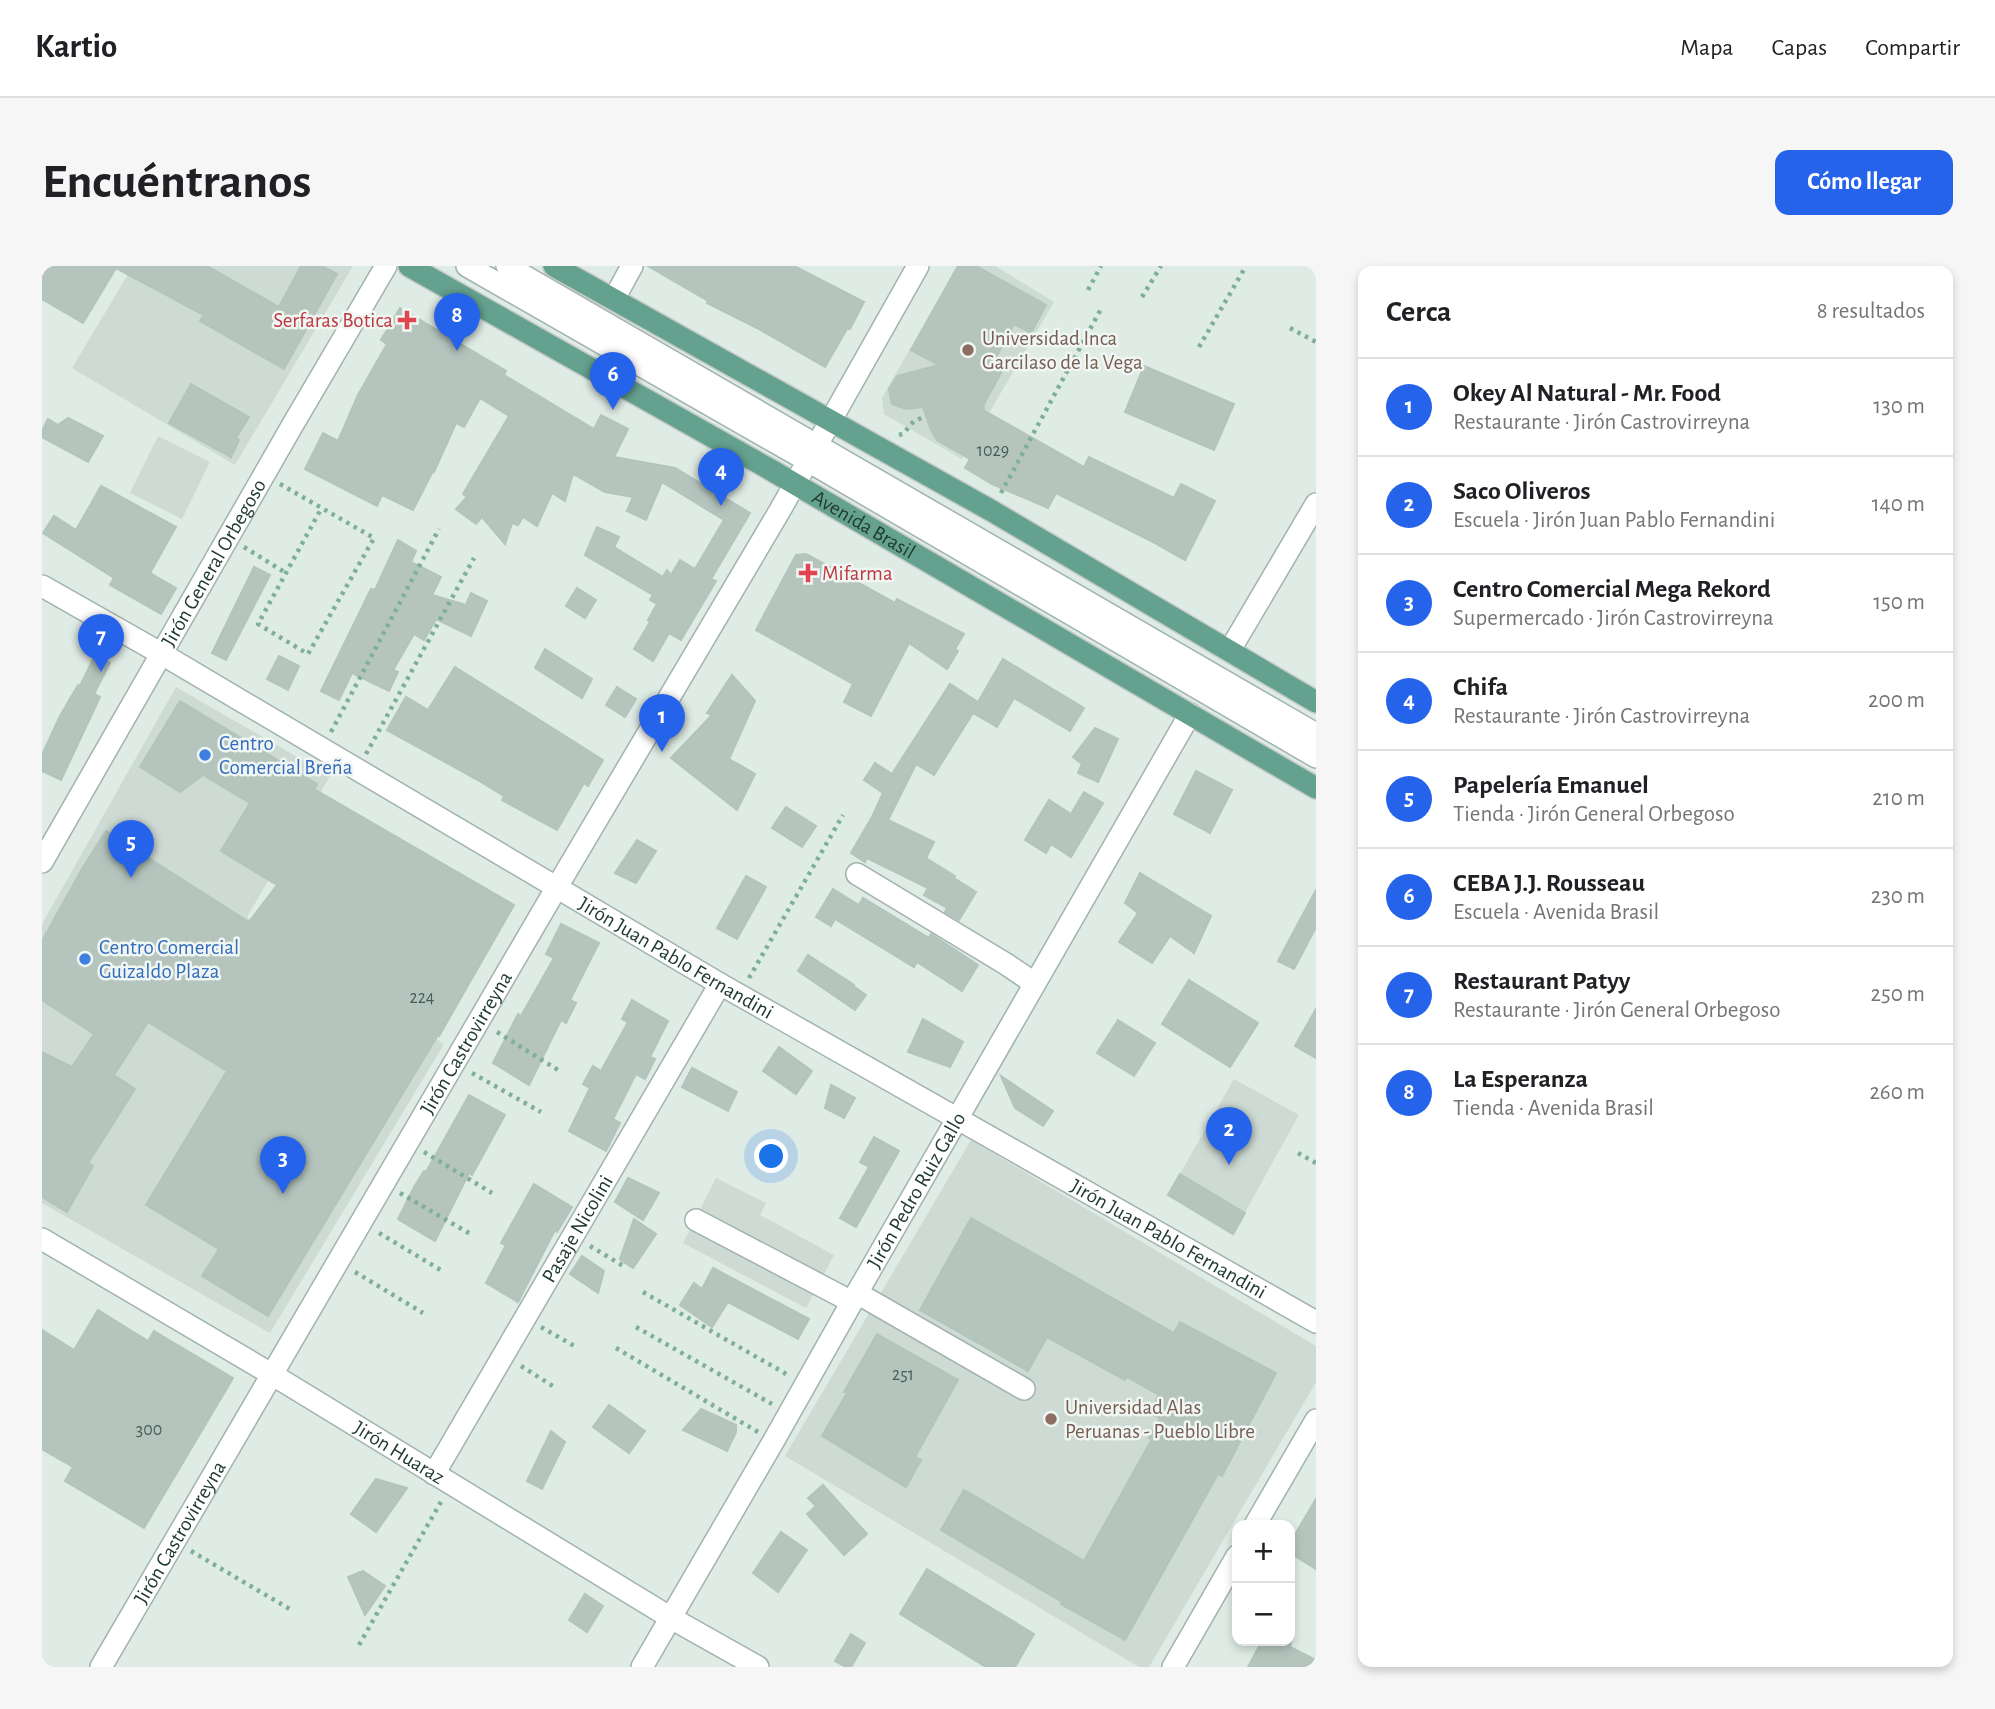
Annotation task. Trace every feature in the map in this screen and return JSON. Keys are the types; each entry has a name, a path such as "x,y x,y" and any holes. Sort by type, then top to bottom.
{"main road":[{"name":"Avenida Brasil","path":"409,266 795,484 1316,788"},
{"path":"554,266 992,511 1316,702"}],"street":[{"name":"Jirón General Orbegoso","path":"42,862 386,266"},
{"name":"Avenida Brasil","path":"467,266 813,453 1316,734"},
{"name":"Avenida Brasil","path":"507,266 1316,757"},
{"path":"614,299 632,266"},
{"name":"Jirón Castrovirreyna","path":"101,1667 795,484 918,266"},
{"path":"1230,650 1316,504"},
{"name":"Jirón Juan Pablo Fernandini","path":"42,586 162,654 720,984 1316,1322"},
{"name":"Jirón Pedro Ruiz Gallo","path":"642,1667 1190,713"},
{"path":"857,874 1034,983"},
{"name":"Pasaje Nicolini","path":"442,1479 505,1355 720,984"},
{"path":"696,1220 854,1298 1024,1389"},
{"name":"Jirón Huaraz","path":"42,1239 273,1375 671,1618 758,1667"},
{"path":"1258,1520 1316,1420"},
{"path":"1173,1667 1232,1565"}],"path":[{"path":"1087,290 1101,266"},
{"path":"1142,297 1161,266"},
{"path":"1199,347 1246,266"},
{"path":"992,511 1101,309"},
{"path":"1290,328 1316,342"},
{"path":"895,435 903,433 914,421 926,416"},
{"path":"264,474 374,538 309,654 258,624 321,509"},
{"path":"322,749 439,529"},
{"path":"228,538 286,573"},
{"path":"356,769 375,740 474,558"},
{"path":"740,995 843,815"},
{"path":"479,1021 558,1070"},
{"path":"454,1063 541,1112"},
{"path":"408,1142 492,1193"},
{"path":"1298,1153 1316,1163"},
{"path":"384,1184 472,1235"},
{"path":"362,1222 444,1272"},
{"path":"574,1236 625,1267"},
{"path":"338,1262 423,1313"},
{"path":"643,1292 805,1385"},
{"path":"526,1319 576,1347"},
{"path":"636,1327 789,1414"},
{"path":"616,1348 773,1442"},
{"path":"505,1355 556,1388"},
{"path":"359,1645 442,1479"},
{"path":"175,1542 293,1611"}],"shaded area":[{"path":"133,266 353,266 235,465 72,368"},
{"name":"Universidad Inca Garcilaso de la Vega","path":"957,266 995,266 1054,302 962,459 884,414 882,398"},
{"path":"158,436 210,462 182,519 130,493"},
{"path":"176,687 330,776 247,917 444,1044 270,1333 42,1203 42,924"},
{"path":"1234,1079 1299,1115 1233,1234 1168,1195"},
{"name":"Universidad Alas Peruanas - Pueblo Libre","path":"971,1140 1316,1346 1316,1382 1235,1520 1232,1520 1232,1525 1149,1667 1139,1667 785,1456"},
{"path":"716,1178 766,1203 760,1215 834,1255 806,1308 683,1243"}],"building":[{"path":"42,266 207,266 279,307 301,266 322,266 337,274 284,369 200,321 204,315 116,268 83,323 42,299"},
{"path":"648,266 794,266 864,302 825,367 707,303 708,301"},
{"path":"958,266 976,266 1046,305 1031,333 1014,324 993,363 1003,369 983,410 1084,467 1089,457 1174,498 1181,484 1215,501 1185,560 1056,493 1048,508 992,484 965,468 970,459 937,440 923,407 906,409 892,404 889,389 897,376 939,365 911,350"},
{"path":"400,308 506,371 504,375 594,429 601,415 628,429 614,457 675,468 750,513 711,579 716,581 681,640 669,633 653,661 634,649 657,604 650,600 653,595 585,555 597,527 619,537 614,547 663,577 667,570 671,575 680,560 695,569 724,520 662,482 646,520 627,511 633,497 605,492 573,474 565,501 552,493 537,526 523,517 518,525 512,523 505,544 482,517 476,524 456,509 467,497 463,494 509,416 480,398 464,427 456,423 413,510 382,495 377,506 305,469 323,433 338,441 358,395 387,344 381,340"},
{"path":"1144,366 1234,404 1214,450 1125,412"},
{"path":"191,384 249,417 236,438 239,440 231,457 169,423"},
{"path":"68,418 103,436 88,462 42,437 48,419 58,425"},
{"path":"101,486 176,527 150,573 176,588 161,614 110,585 114,578 43,533 54,516 76,530"},
{"path":"398,540 416,551 411,562 441,577 432,595 466,605 471,593 487,601 471,636 436,619 424,640 414,634 393,670 398,672 389,691 352,673 339,700 321,691 371,589 375,590"},
{"path":"806,554 895,603 897,599 964,634 947,669 909,643 871,716 844,702 853,684 756,630 796,555"},
{"path":"254,567 270,575 226,660 212,653"},
{"path":"577,588 596,600 585,618 566,606"},
{"path":"545,649 592,679 582,698 535,668"},
{"path":"95,655 110,663 94,694 100,697 61,780 42,771 42,755 60,716 78,685 80,686"},
{"path":"279,656 299,666 288,690 267,679"},
{"path":"1003,659 1084,708 1070,731 1014,698 997,727 973,713 934,775 916,764 888,820 934,842 926,858 976,892 959,920 945,912 947,908 924,895 928,888 867,858 865,862 851,853 883,793 864,780 875,763 892,774 950,684 978,702"},
{"path":"455,667 603,760 588,786 584,783 557,830 502,800 504,796 476,779 387,730 406,697 428,710"},
{"path":"732,675 755,701 729,759 755,774 737,810 671,758 712,715 707,713"},
{"path":"617,687 636,699 625,717 606,705"},
{"path":"180,701 317,784 314,789 514,905 439,1036 268,1316 202,1276 219,1249 146,1205 227,1071 148,1022 114,1075 135,1089 88,1163 93,1166 67,1212 42,1197 42,1052 72,1067 94,1034 42,1000 42,941 106,831 249,922 277,885 221,851 250,803 203,775 180,792 140,767"},
{"path":"1095,728 1118,739 1098,782 1078,773 1082,764 1073,757"},
{"path":"1196,771 1232,790 1210,833 1174,814"},
{"path":"1084,792 1103,803 1071,857 1051,844 1046,853 1025,840 1049,800 1071,814"},
{"path":"786,807 816,826 802,847 772,828"},
{"path":"637,840 656,851 636,883 615,873"},
{"path":"1140,873 1211,916 1194,953 1170,936 1152,963 1119,942 1138,913 1125,903"},
{"path":"746,876 766,887 737,939 717,928"},
{"path":"833,889 859,905 863,898 929,938 931,934 978,965 962,991 917,962 914,967 835,919 831,926 816,917"},
{"path":"1316,890 1316,927 1294,969 1278,961"},
{"path":"561,924 599,943 570,1000 576,1003 566,1023 561,1020 529,1085 493,1063 518,1014 521,1016 554,958 546,954"},
{"path":"808,955 866,995 855,1010 798,971"},
{"path":"1189,980 1258,1023 1230,1067 1162,1024"},
{"path":"632,1000 668,1021 650,1057 655,1059 645,1079 636,1074 613,1119 620,1123 606,1151 569,1131 590,1088 583,1084 593,1066 601,1071 628,1022 622,1019"},
{"path":"1316,1009 1316,1058 1295,1046"},
{"path":"923,1019 963,1042 950,1067 908,1052"},
{"path":"1118,1020 1155,1043 1134,1076 1097,1053"},
{"path":"779,1047 812,1071 796,1094 763,1071"},
{"path":"692,1068 737,1092 728,1111 682,1087"},
{"path":"1001,1076 1053,1111 1043,1126 1015,1108"},
{"path":"831,1085 855,1098 844,1118 825,1108"},
{"path":"469,1095 505,1115 472,1175 469,1173 435,1241 398,1219"},
{"path":"874,1137 899,1151 856,1227 840,1218 869,1167 860,1162"},
{"path":"1180,1174 1245,1213 1233,1234 1168,1195"},
{"path":"628,1178 659,1193 643,1220 615,1202"},
{"path":"534,1184 572,1207 557,1232 555,1230 518,1302 486,1283 506,1245 501,1243"},
{"path":"971,1218 1174,1333 1180,1322 1276,1373 1222,1476 1218,1474 1125,1640 941,1530 964,1490 1084,1561 1152,1439 1149,1438 1160,1418 1150,1413 1159,1395 1127,1377 1125,1380 1047,1337 1028,1371 920,1310"},
{"path":"634,1219 656,1234 633,1268 620,1259"},
{"path":"582,1256 604,1271 598,1293 570,1274"},
{"path":"713,1268 809,1319 798,1339 728,1302 712,1327 680,1305 694,1283 702,1289"},
{"path":"98,1310 148,1341 154,1331 233,1378 144,1528 65,1481 73,1467 42,1449 42,1330 74,1350"},
{"path":"877,1334 958,1380 915,1457 921,1460 906,1487 822,1436"},
{"path":"609,1405 645,1431 629,1453 593,1427"},
{"path":"701,1409 736,1425 736,1432 727,1451 683,1430"},
{"path":"551,1431 565,1442 542,1489 527,1481"},
{"path":"376,1479 407,1488 376,1532 351,1514"},
{"path":"823,1485 867,1534 844,1555 807,1514 816,1506 808,1498"},
{"path":"1316,1499 1316,1569 1295,1556 1295,1535"},
{"path":"781,1532 807,1550 778,1592 753,1573"},
{"path":"927,1569 1034,1634 1015,1667 986,1667 900,1614"},
{"path":"363,1571 385,1586 365,1615 348,1577"},
{"path":"585,1594 603,1606 587,1632 569,1620"},
{"path":"851,1634 865,1643 851,1667 846,1667 835,1661"},
{"path":"1259,1646 1290,1646 1316,1660 1316,1667 1248,1667"}],"place":[{"name":"Serfaras Botica","path":"407,320"},
{"name":"Universidad Inca Garcilaso de la Vega","path":"968,350"},
{"name":"La Esperanza","path":"457,351"},
{"name":"CEBA J.J. Rousseau","path":"613,410"},
{"name":"Chifa","path":"721,506"},
{"name":"Mifarma","path":"808,573"},
{"name":"Restaurant Patyy","path":"101,672"},
{"name":"Okey Al Natural - Mr. Food","path":"662,752"},
{"name":"Centro Comercial Breña","path":"205,755"},
{"name":"Papelería Emanuel","path":"131,878"},
{"name":"Centro Comercial Guizaldo Plaza","path":"85,959"},
{"name":"Saco Oliveros","path":"1229,1165"},
{"name":"Centro Comercial Mega Rekord","path":"283,1194"},
{"name":"Universidad Alas Peruanas - Pueblo Libre","path":"1051,1419"}]}
